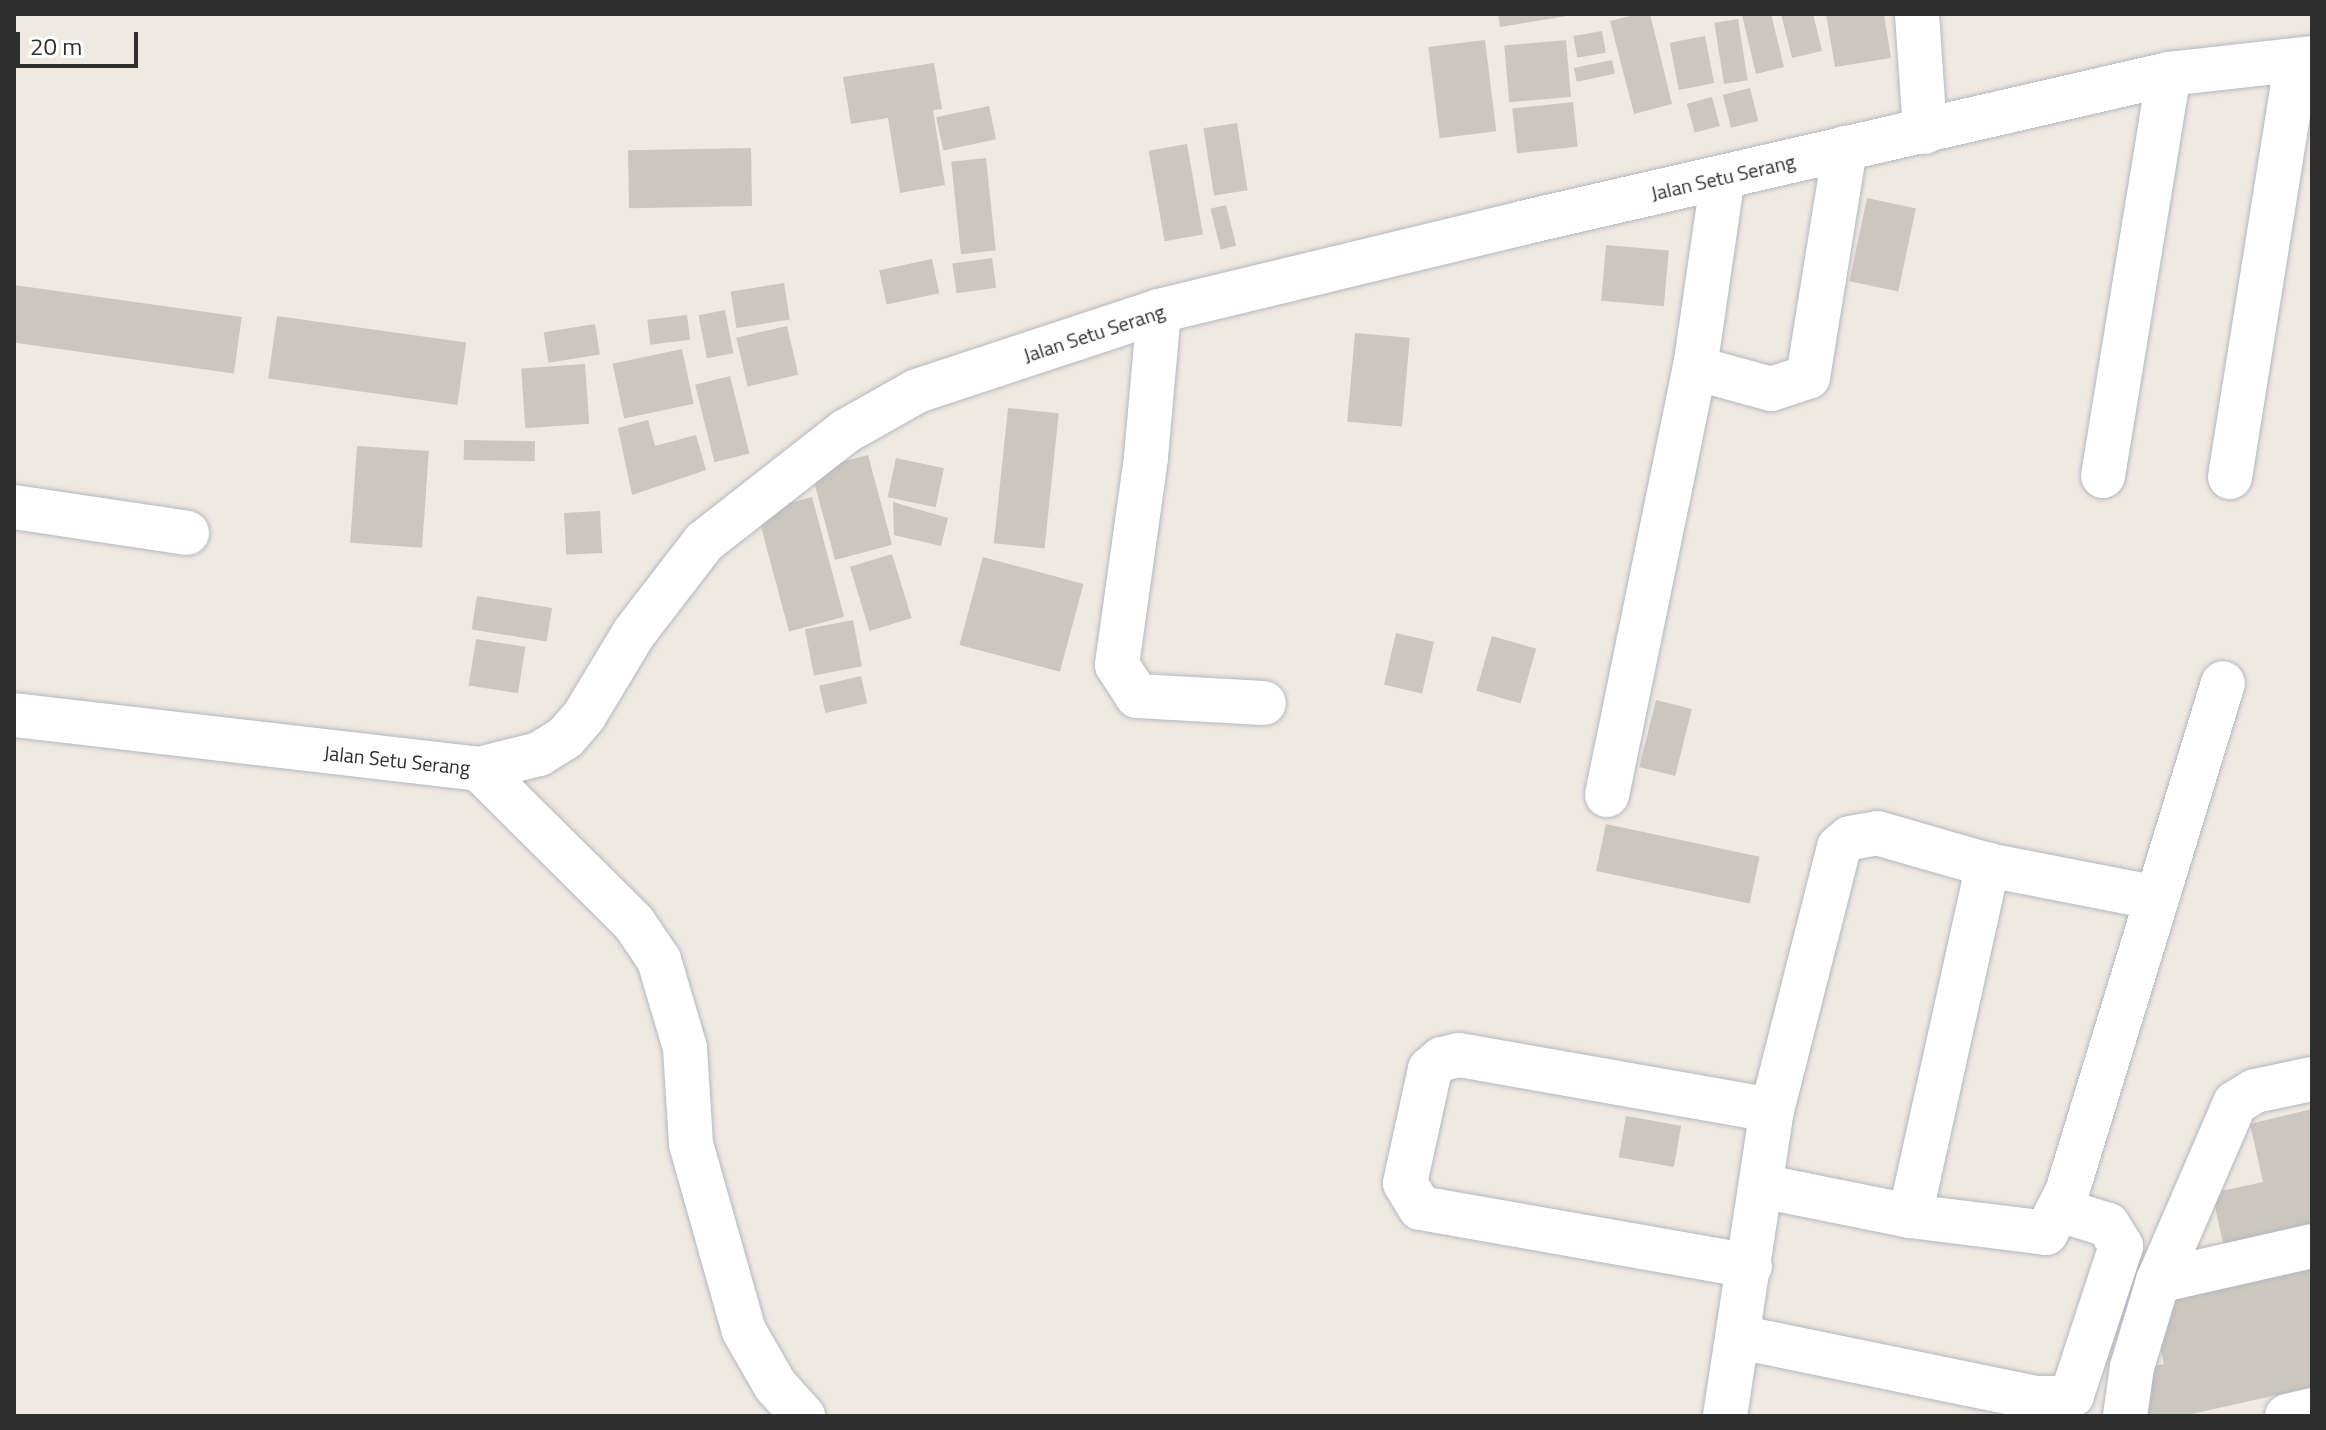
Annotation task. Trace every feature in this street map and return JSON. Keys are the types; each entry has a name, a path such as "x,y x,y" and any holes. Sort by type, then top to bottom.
{"street":[{"path":"1917,14 1925,132"},
{"path":"2230,477 2305,59"},
{"name":"Jalan Setu Serang","path":"14,715 479,769 539,754 565,738 584,716 674,577 704,542 846,431 917,391 1159,311 2169,74 2305,59"},
{"path":"2103,476 2169,74"},
{"path":"1695,368 1771,389 1808,377 1845,148"},
{"path":"1607,795 1695,368 1723,177"},
{"path":"1159,311 1146,458 1117,665 1137,696 1264,703"},
{"path":"14,507 187,533"},
{"path":"1761,1186 1910,1216 2033,1235 2046,1233 2060,1210 2223,683"},
{"path":"479,769 634,923 659,960 685,1048 691,1144 744,1331 775,1385 803,1416"},
{"path":"1725,1416 1772,1110 1839,847 1850,838 1877,833 1988,865 2157,898"},
{"path":"1910,1216 1988,865"},
{"path":"1750,1266 1420,1208 1405,1183 1430,1069 1442,1059 1459,1055 1772,1110"},
{"path":"2125,1416 2132,1367 2158,1281 2235,1103 2255,1091 2312,1079"},
{"path":"1739,1337 2035,1398 2072,1395 2121,1246 2108,1225 2060,1210"},
{"path":"2158,1281 2312,1246"},
{"path":"2287,1416 2312,1410"}],"building":[{"path":"1498,14 1567,14 1567,16 1500,27"},
{"path":"1650,14 1672,104 1634,114 1610,21"},
{"path":"1771,14 1784,67 1756,74 1742,15"},
{"path":"1781,14 1813,14 1822,51 1792,58"},
{"path":"1826,14 1884,14 1891,58 1835,67"},
{"path":"1738,19 1748,80 1724,84 1714,23"},
{"path":"1602,31 1606,53 1577,58 1573,36"},
{"path":"1705,36 1714,83 1679,90 1670,43"},
{"path":"1485,40 1496,131 1440,138 1428,47"},
{"path":"1566,40 1571,97 1509,102 1504,45"},
{"path":"1612,60 1615,74 1577,82 1574,68"},
{"path":"934,63 942,109 933,110 945,185 900,193 888,118 851,124 843,77"},
{"path":"1750,88 1758,121 1731,128 1723,95"},
{"path":"1712,97 1720,126 1695,133 1687,104"},
{"path":"1573,102 1578,147 1517,153 1512,108"},
{"path":"989,106 996,139 943,150 936,117"},
{"path":"1237,123 1248,190 1214,195 1203,128"},
{"path":"1187,144 1203,235 1165,241 1149,151"},
{"path":"751,148 752,206 629,208 628,150"},
{"path":"986,158 996,250 961,254 951,162"},
{"path":"1867,198 1916,208 1898,292 1849,281"},
{"path":"1226,205 1236,246 1221,250 1210,209"},
{"path":"1606,245 1669,250 1664,306 1601,301"},
{"path":"992,258 996,288 957,293 952,264"},
{"path":"932,259 939,293 886,304 879,270"},
{"path":"784,283 790,320 736,328 731,291"},
{"path":"14,285 242,317 234,373 14,343"},
{"path":"725,310 733,353 707,358 698,315"},
{"path":"687,315 690,340 650,345 647,320"},
{"path":"277,316 466,343 457,405 268,378"},
{"path":"595,324 600,355 548,363 544,332"},
{"path":"787,326 798,375 748,386 736,338"},
{"path":"1355,333 1410,338 1402,426 1347,422"},
{"path":"682,349 694,404 624,419 613,364"},
{"path":"585,364 589,424 525,428 521,368"},
{"path":"730,376 749,454 714,462 695,385"},
{"path":"1008,408 1059,413 1045,549 994,543"},
{"path":"648,420 655,446 696,435 706,470 632,495 618,428"},
{"path":"464,440 535,441 535,461 464,460"},
{"path":"357,446 429,451 422,548 350,543"},
{"path":"868,455 892,545 835,560 811,470"},
{"path":"896,458 944,468 936,507 888,497"},
{"path":"812,497 844,617 789,632 757,512"},
{"path":"893,502 948,518 941,546 894,535"},
{"path":"600,511 602,553 566,555 564,513"},
{"path":"892,554 912,618 870,631 850,567"},
{"path":"983,557 1083,584 1060,672 959,645"},
{"path":"477,596 552,608 547,641 472,630"},
{"path":"853,620 862,666 814,675 805,629"},
{"path":"1396,633 1434,642 1422,693 1384,685"},
{"path":"1492,636 1536,649 1521,703 1476,691"},
{"path":"476,639 525,647 518,693 469,685"},
{"path":"861,676 867,703 825,713 819,686"},
{"path":"1656,700 1692,709 1675,776 1639,767"},
{"path":"1606,824 1760,857 1750,904 1596,871"},
{"path":"2312,1109 2312,1228 2224,1248 2212,1193 2263,1182 2250,1124"},
{"path":"1626,1116 1681,1126 1674,1167 1619,1157"},
{"path":"2312,1269 2312,1387 2183,1416 2143,1416 2133,1371 2164,1364 2151,1305"}]}
